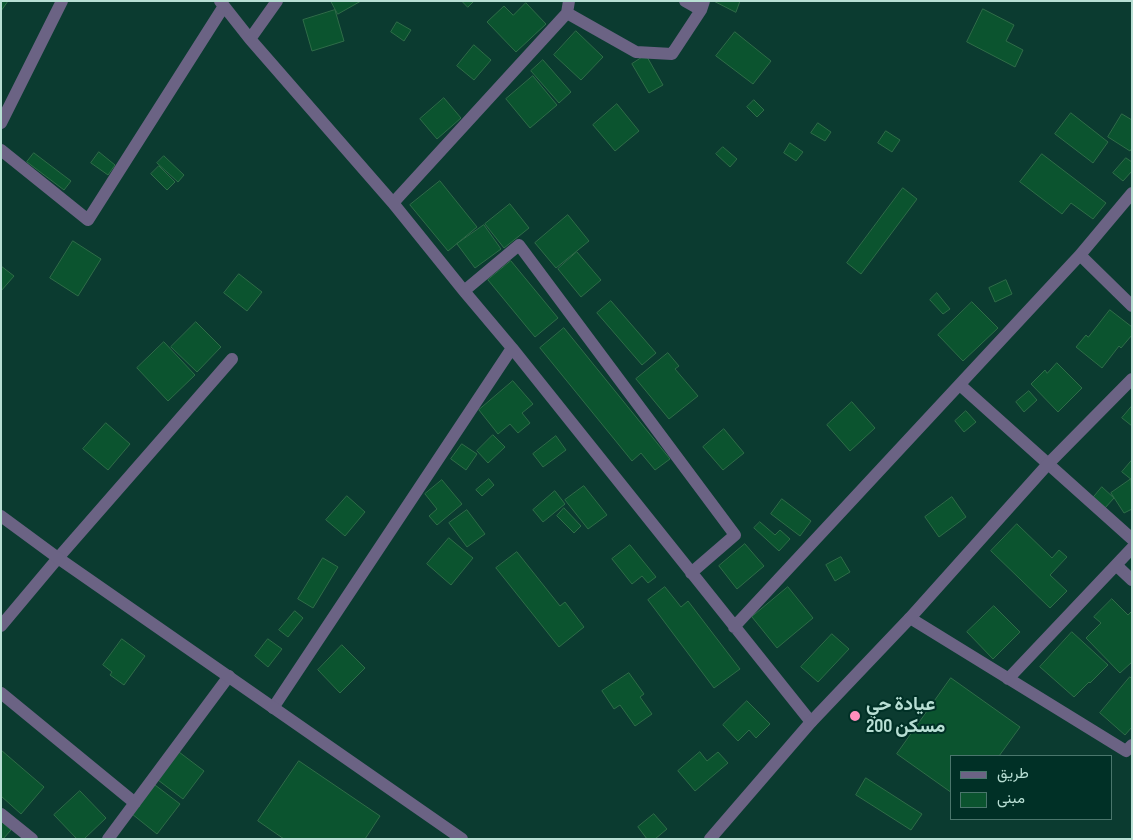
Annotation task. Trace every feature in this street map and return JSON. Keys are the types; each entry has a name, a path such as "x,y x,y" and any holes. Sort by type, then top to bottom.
{"street":[{"path":"1,124 62,1"},
{"path":"250,40 277,1"},
{"path":"393,203 568,7 636,52 672,54 702,6 685,1"},
{"path":"1,150 88,220 222,3 250,40 393,203 512,348 810,722"},
{"path":"734,627 1080,255 1132,193"},
{"path":"464,291 519,245 736,535 691,573"},
{"path":"1080,255 1132,306"},
{"path":"273,708 512,348"},
{"path":"1,626 232,359"},
{"path":"710,839 810,722 910,618 1048,464 1132,379"},
{"path":"960,385 1132,539"},
{"path":"1,516 58,558 462,839"},
{"path":"1008,679 1132,548"},
{"path":"1116,565 1132,580"},
{"path":"910,618 1126,751 1132,745"},
{"path":"108,839 229,676"},
{"path":"1,693 135,803"},
{"path":"1,814 32,839"}],"building":[{"path":"1,1 8,1 1,11"},
{"path":"331,1 361,1 338,14"},
{"path":"462,1 474,1 468,7"},
{"path":"714,1 740,1 736,12"},
{"path":"526,3 546,24 516,52 487,22 504,6 513,15"},
{"path":"983,9 1014,25 1006,41 1023,50 1015,67 967,42"},
{"path":"335,10 344,41 312,51 303,20"},
{"path":"397,22 411,30 404,41 391,32"},
{"path":"576,31 603,57 581,80 554,55"},
{"path":"735,32 771,61 753,84 716,56"},
{"path":"474,45 491,60 474,80 457,66"},
{"path":"646,55 663,85 649,93 632,64"},
{"path":"543,60 571,92 559,103 531,71"},
{"path":"533,76 557,105 530,128 506,99"},
{"path":"444,98 461,118 437,139 420,119"},
{"path":"754,100 764,110 757,117 747,107"},
{"path":"617,104 639,131 615,151 593,125"},
{"path":"1071,113 1108,142 1093,163 1055,134"},
{"path":"1122,114 1132,120 1132,148 1130,151 1108,137"},
{"path":"818,123 831,132 825,141 811,133"},
{"path":"886,131 900,140 892,152 878,143"},
{"path":"790,143 803,152 796,161 784,153"},
{"path":"723,147 737,159 730,167 716,154"},
{"path":"99,152 115,165 108,175 91,163"},
{"path":"34,153 71,181 64,190 27,162"},
{"path":"1042,154 1106,203 1093,219 1071,203 1062,214 1020,182"},
{"path":"164,156 184,175 178,182 157,163"},
{"path":"1126,158 1132,162 1132,171 1123,181 1113,173"},
{"path":"159,166 175,182 167,190 151,174"},
{"path":"440,181 477,227 448,251 410,205"},
{"path":"903,188 917,199 861,274 847,263"},
{"path":"510,204 529,228 504,248 485,224"},
{"path":"568,215 589,241 556,268 535,243"},
{"path":"484,225 501,249 475,268 457,244"},
{"path":"73,241 101,259 78,296 50,278"},
{"path":"577,252 601,280 581,297 558,269"},
{"path":"511,261 558,318 535,337 488,280"},
{"path":"1,266 14,276 1,291"},
{"path":"239,274 262,292 247,311 224,293"},
{"path":"1006,280 1012,294 995,302 989,288"},
{"path":"937,293 950,309 943,314 930,300"},
{"path":"611,301 656,353 642,365 597,313"},
{"path":"972,302 998,328 963,361 938,335"},
{"path":"1110,310 1132,327 1132,335 1121,348 1119,346 1102,368 1076,347 1086,335 1088,337"},
{"path":"196,322 221,347 197,372 171,347"},
{"path":"564,328 670,459 655,470 641,453 632,461 540,348"},
{"path":"164,342 195,375 168,401 137,368"},
{"path":"668,353 679,366 675,369 698,396 669,419 636,379"},
{"path":"1057,363 1082,388 1058,412 1031,384 1045,370 1047,373"},
{"path":"513,381 533,404 522,413 530,423 518,433 510,424 498,434 479,410"},
{"path":"1029,391 1037,400 1024,412 1016,402"},
{"path":"852,402 875,428 850,451 827,425"},
{"path":"1132,406 1132,426 1122,418"},
{"path":"966,411 976,422 964,432 955,421"},
{"path":"106,423 130,444 108,470 83,449"},
{"path":"724,429 744,453 723,470 703,447"},
{"path":"493,435 505,447 488,463 477,451"},
{"path":"556,436 566,450 543,467 533,454"},
{"path":"462,444 477,454 466,470 451,459"},
{"path":"1132,460 1132,480 1122,472"},
{"path":"489,479 494,485 482,496 476,490"},
{"path":"1131,479 1132,509 1124,513 1111,493"},
{"path":"442,480 462,504 437,525 429,516 437,509 425,494"},
{"path":"584,486 607,515 588,529 565,500"},
{"path":"1102,487 1114,498 1105,508 1093,498"},
{"path":"555,491 565,504 543,522 533,510"},
{"path":"347,496 365,512 345,536 326,520"},
{"path":"952,497 966,517 939,537 925,517"},
{"path":"782,499 811,521 800,536 771,514"},
{"path":"564,508 581,526 574,533 557,516"},
{"path":"467,510 485,534 467,547 449,523"},
{"path":"760,522 775,535 780,530 790,539 779,551 754,528"},
{"path":"1017,524 1052,558 1059,550 1067,557 1050,575 1067,591 1050,608 991,551"},
{"path":"449,538 473,558 451,585 427,564"},
{"path":"745,544 764,566 737,589 719,566"},
{"path":"630,545 656,577 648,583 642,576 632,584 612,559"},
{"path":"517,552 560,606 565,602 584,627 559,647 496,568"},
{"path":"841,557 850,572 835,581 826,565"},
{"path":"323,558 338,567 313,608 298,599"},
{"path":"665,587 681,607 688,601 740,669 714,688 648,600"},
{"path":"788,587 813,618 777,648 752,617"},
{"path":"1112,599 1128,615 1132,611 1132,662 1120,673 1086,638 1101,623 1094,617"},
{"path":"994,606 1020,632 993,659 967,632"},
{"path":"295,611 303,618 288,637 279,630"},
{"path":"1072,632 1108,665 1074,697 1040,667"},
{"path":"832,634 849,649 818,682 801,667"},
{"path":"122,639 145,656 124,685 110,675 112,672 103,665"},
{"path":"268,639 282,649 268,667 255,656"},
{"path":"342,645 365,668 340,693 318,670"},
{"path":"629,673 644,694 640,697 652,714 635,726 620,705 614,709 602,691"},
{"path":"1130,677 1132,679 1132,727 1125,735 1100,713"},
{"path":"951,678 1020,727 1000,755 950,755 950,792 897,754"},
{"path":"747,701 770,724 756,738 749,730 738,741 723,725"},
{"path":"1,750 44,787 21,814 1,796"},
{"path":"179,752 204,771 183,799 158,780"},
{"path":"700,752 707,761 718,752 728,763 695,791 678,771"},
{"path":"299,761 380,816 365,839 284,839 258,821"},
{"path":"866,778 922,814 911,830 856,795"},
{"path":"155,785 180,804 157,834 132,814"},
{"path":"80,791 106,818 84,839 77,839 54,815"},
{"path":"654,814 667,829 655,839 647,839 638,827"},
{"path":"1,821 11,830 3,839 1,839"}],"place":[{"name":"عيادة حي 200 مسكن","path":"855,716"}]}
